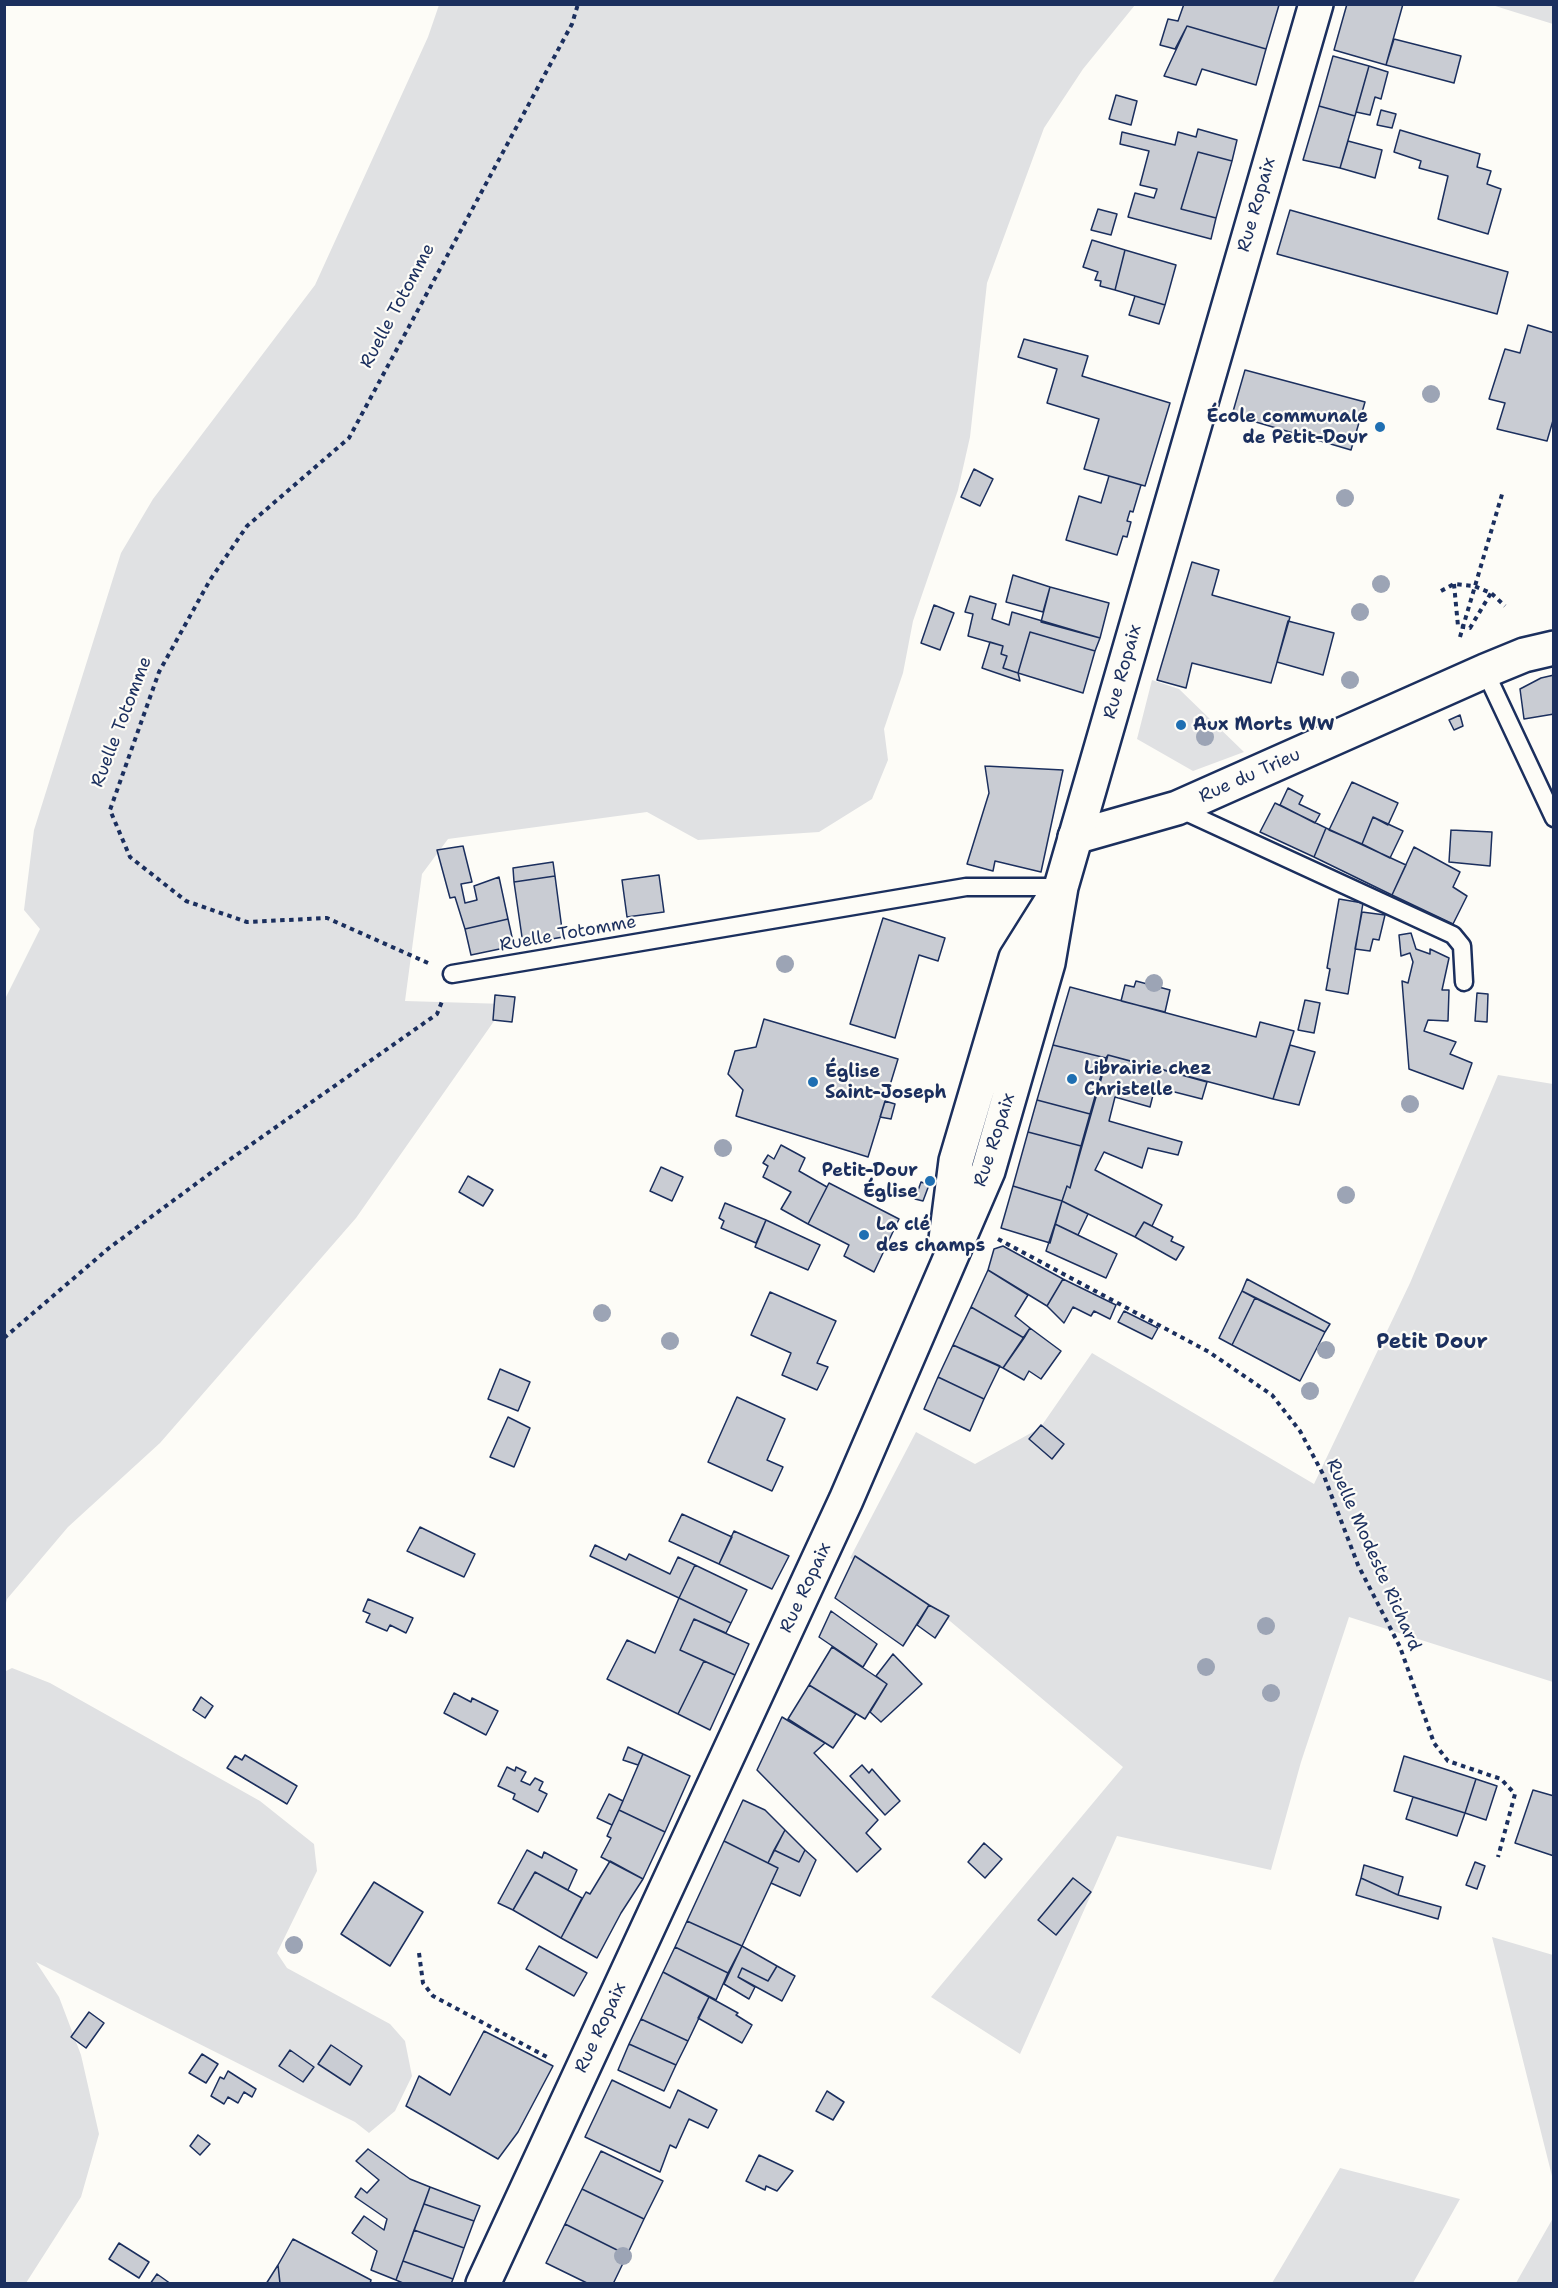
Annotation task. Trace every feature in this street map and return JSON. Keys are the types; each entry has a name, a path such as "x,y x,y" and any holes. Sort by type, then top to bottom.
{"street":[{"name":"Rue Ropaix","path":"483,2283 846,1500 896,1388 943,1270 988,1171 1048,963 1061,887 1075,837 1316,4"},
{"name":"Rue du Trieu","path":"1075,837 1177,808 1485,671 1524,655 1554,648"},
{"path":"943,1270 956,1161 1016,958 1061,887"}],"lane":[{"path":"1485,671 1554,818"},
{"path":"1177,808 1453,935 1462,946 1464,982"},
{"name":"Ruelle Totomme","path":"452,974 966,887 1061,887"}],"path":[{"name":"Ruelle Totomme","path":"452,974 327,918 247,922 186,901 130,857 110,810 159,672 210,580 247,526 349,438 572,24 578,4"},
{"path":"1460,637 1503,491"},
{"path":"1454,584 1458,626 1470,628 1491,593"},
{"path":"1441,591 1454,584 1474,586 1491,593 1505,606"},
{"path":"4,1338 109,1248 212,1172 437,1014 452,974"},
{"name":"Ruelle Modeste Richard","path":"963,1225 992,1235 1209,1352 1272,1395 1300,1431 1324,1476 1358,1565 1400,1647 1434,1743 1448,1761 1501,1779 1515,1794 1498,1857"},
{"path":"419,1953 423,1983 433,1996 580,2074"}],"shaded area":[{"path":"439,5 1135,5 1083,69 1044,128 987,283 970,437 958,490 913,621 903,673 884,729 888,760 872,799 819,832 698,840 647,812 448,839 422,874 405,1001 506,1004 356,1218 160,1443 68,1527 7,1599 5,1607 4,1001 40,929 24,910 34,830 121,553 153,499 315,285 428,37"},
{"path":"1492,5 1553,5 1553,24"},
{"path":"1152,680 1179,689 1244,752 1193,771 1137,739"},
{"path":"1498,1075 1553,1084 1553,1682 1349,1617 1301,1762 1271,1870 1117,1836 1020,2054 931,1997 1123,1767 944,1616 850,1558 916,1432 975,1464 1040,1428 1092,1353 1314,1484 1410,1283"},
{"path":"12,1668 50,1683 260,1801 314,1844 317,1871 277,1953 287,1968 390,2024 405,2041 412,2076 395,2111 369,2133 355,2122 36,1962 59,1997 81,2055 99,2134 81,2197 26,2283 5,2284 4,1672"},
{"path":"1492,1937 1553,1955 1553,2180"},
{"path":"1340,2168 1460,2199 1413,2283 1272,2283"},
{"path":"1553,2218 1553,2283 1516,2283"}],"building":[{"path":"1184,4 1279,5 1266,49 1187,26 1175,49 1160,45 1168,19 1178,21"},
{"path":"1347,4 1403,4 1386,65 1334,50"},
{"path":"1187,26 1266,49 1256,85 1202,69 1196,85 1164,76"},
{"path":"1394,39 1461,56 1454,83 1386,65"},
{"path":"1333,56 1369,66 1355,116 1319,106"},
{"path":"1369,66 1388,72 1381,99 1375,97 1370,115 1356,112"},
{"path":"1116,95 1137,101 1131,125 1109,119"},
{"path":"1319,106 1355,116 1340,168 1303,160"},
{"path":"1381,110 1396,114 1392,128 1377,125"},
{"path":"1198,129 1237,140 1232,161 1198,152 1181,209 1216,218 1211,239 1128,217 1135,193 1154,198 1157,189 1140,185 1149,151 1120,144 1122,132 1175,145 1178,132 1196,137"},
{"path":"1400,130 1480,154 1477,167 1491,171 1487,184 1501,189 1488,234 1438,219 1448,176 1419,168 1421,161 1394,152"},
{"path":"1348,141 1382,150 1375,178 1340,168"},
{"path":"1198,152 1232,161 1216,218 1181,209"},
{"path":"1098,209 1117,214 1111,235 1091,230"},
{"path":"1290,210 1508,272 1497,314 1277,254"},
{"path":"1092,240 1125,250 1115,290 1100,286 1101,281 1095,280 1098,272 1083,267"},
{"path":"1125,250 1176,265 1165,305 1115,290"},
{"path":"1135,296 1165,305 1159,324 1129,315"},
{"path":"1528,325 1554,333 1554,417 1547,441 1497,429 1505,403 1489,399 1505,349 1520,353"},
{"path":"1024,339 1088,356 1082,376 1170,403 1145,486 1084,469 1099,419 1047,403 1057,369 1018,357"},
{"path":"1245,370 1365,402 1351,450 1232,415"},
{"path":"974,469 993,479 980,506 961,497"},
{"path":"1109,476 1141,485 1133,512 1130,511 1127,521 1131,522 1127,537 1123,536 1117,555 1066,540 1079,496 1101,503"},
{"path":"1192,562 1219,570 1212,595 1290,617 1271,683 1192,663 1186,688 1157,680"},
{"path":"1013,575 1050,587 1043,612 1006,602"},
{"path":"1050,587 1109,603 1100,638 1041,622"},
{"path":"970,596 996,604 992,619 1009,625 1012,612 1100,638 1095,651 1030,632 1018,673 1003,668 1007,656 1001,654 1003,646 968,636 973,614 965,612"},
{"path":"934,605 954,613 940,650 921,643"},
{"path":"1288,621 1334,633 1323,675 1277,662"},
{"path":"1030,632 1095,651 1083,693 1018,673"},
{"path":"990,642 1003,646 1001,654 1007,656 1003,668 1018,673 1020,681 982,668"},
{"path":"1554,675 1554,714 1524,719 1520,689 1541,678"},
{"path":"1460,715 1463,726 1454,730 1449,720"},
{"path":"985,766 1063,770 1041,872 995,861 993,871 967,864 989,793"},
{"path":"1352,782 1398,803 1388,825 1373,817 1362,844 1329,830"},
{"path":"1288,788 1303,796 1299,804 1320,814 1315,823 1280,805"},
{"path":"1275,803 1326,828 1314,857 1260,832"},
{"path":"1373,817 1403,831 1390,858 1362,844"},
{"path":"1326,828 1406,865 1392,895 1314,857"},
{"path":"1451,830 1492,832 1490,866 1449,862"},
{"path":"463,846 472,882 461,884 465,903 477,900 474,886 499,877 508,919 465,929 455,897 450,898 437,850"},
{"path":"1414,847 1460,872 1453,887 1467,896 1453,924 1392,895"},
{"path":"553,862 555,876 514,882 513,868"},
{"path":"659,875 664,912 627,917 622,880"},
{"path":"555,876 563,937 523,944 514,882"},
{"path":"1339,899 1363,903 1348,994 1326,990 1330,969 1327,968"},
{"path":"1362,912 1385,915 1379,940 1373,939 1370,951 1355,949"},
{"path":"883,918 945,938 938,961 919,955 895,1038 850,1024"},
{"path":"508,919 514,946 471,955 465,929"},
{"path":"1411,933 1416,949 1430,954 1430,949 1449,958 1442,990 1449,990 1448,1021 1428,1020 1424,1031 1456,1042 1450,1054 1472,1063 1463,1089 1409,1069 1402,981 1408,983 1413,962 1410,953 1401,956 1399,935"},
{"path":"1136,981 1170,990 1165,1012 1121,1001 1125,985 1134,987"},
{"path":"1070,987 1256,1037 1260,1022 1294,1031 1273,1099 1108,1055 1106,1058 1053,1045"},
{"path":"1477,993 1488,994 1487,1022 1475,1021"},
{"path":"495,995 515,997 512,1022 493,1020"},
{"path":"1305,1000 1320,1003 1314,1033 1298,1030"},
{"name":"Église Saint-Joseph","path":"764,1019 898,1059 868,1157 736,1116 743,1090 728,1074 735,1051 756,1047"},
{"name":"Librairie chez Christelle","path":"1053,1045 1106,1058 1090,1114 1037,1100"},
{"path":"1290,1045 1315,1052 1299,1105 1273,1099"},
{"path":"1108,1055 1207,1082 1202,1099 1155,1087 1150,1107 1115,1097 1109,1121 1182,1142 1178,1155 1148,1148 1142,1168 1104,1152 1095,1170 1162,1205 1152,1226 1144,1222 1135,1237 1062,1201 1067,1186 1070,1188"},
{"path":"1037,1100 1090,1114 1081,1146 1028,1132"},
{"path":"885,1101 895,1104 891,1119 880,1117"},
{"path":"1028,1132 1081,1146 1070,1188 1067,1186 1062,1201 1013,1186"},
{"path":"781,1145 805,1158 799,1171 827,1187 808,1224 781,1209 791,1192 763,1177 768,1166 763,1163 768,1155 774,1159"},
{"path":"661,1167 683,1177 672,1201 650,1191"},
{"path":"468,1176 493,1190 483,1206 459,1192"},
{"path":"921,1182 929,1185 923,1201 915,1199"},
{"path":"829,1183 899,1219 874,1272 844,1256 849,1245 808,1224"},
{"path":"1013,1186 1062,1201 1050,1243 1001,1228"},
{"path":"1062,1201 1088,1214 1078,1235 1055,1224"},
{"path":"725,1203 766,1220 756,1243 721,1228 724,1221 719,1218"},
{"path":"766,1220 820,1245 808,1270 755,1247"},
{"path":"1144,1222 1173,1237 1171,1241 1184,1247 1176,1260 1135,1237"},
{"path":"1055,1224 1117,1254 1106,1278 1046,1251"},
{"path":"1003,1246 1063,1279 1047,1306 988,1270 994,1249"},
{"path":"988,1270 1028,1295 1015,1316 1030,1328 1024,1338 971,1307"},
{"path":"1063,1279 1116,1305 1110,1319 1094,1311 1091,1316 1073,1307 1064,1323 1047,1306"},
{"path":"1247,1279 1330,1324 1325,1332 1242,1291"},
{"path":"1242,1291 1255,1298 1232,1345 1219,1338"},
{"path":"770,1292 836,1321 817,1363 828,1367 817,1390 782,1375 791,1353 751,1335"},
{"path":"1255,1298 1325,1332 1300,1381 1232,1345"},
{"path":"971,1307 1024,1338 1003,1368 953,1345"},
{"path":"1124,1311 1158,1328 1152,1339 1118,1322"},
{"path":"1030,1328 1061,1351 1041,1379 1029,1371 1024,1380 1003,1368"},
{"path":"953,1345 1000,1366 984,1399 938,1377"},
{"path":"500,1369 530,1382 518,1411 488,1399"},
{"path":"938,1377 984,1399 970,1431 924,1409"},
{"path":"737,1397 785,1419 767,1460 783,1467 772,1491 708,1462"},
{"path":"508,1417 530,1428 514,1467 490,1457"},
{"path":"1041,1425 1064,1444 1052,1459 1029,1439"},
{"path":"682,1514 732,1537 719,1564 669,1541"},
{"path":"420,1527 475,1554 464,1577 407,1551"},
{"path":"734,1531 789,1556 772,1589 719,1564"},
{"path":"595,1545 626,1560 629,1554 670,1574 678,1557 695,1565 679,1598 590,1556"},
{"path":"855,1556 929,1605 903,1646 835,1598"},
{"path":"695,1565 747,1590 731,1623 679,1598"},
{"path":"679,1598 731,1623 726,1633 694,1619 680,1650 704,1661 678,1714 607,1679 627,1640 655,1653"},
{"path":"368,1599 413,1618 406,1633 390,1625 387,1631 366,1622 370,1614 363,1611"},
{"path":"929,1605 949,1616 935,1638 917,1625"},
{"path":"831,1611 877,1644 863,1667 819,1637"},
{"path":"694,1619 749,1644 735,1675 680,1650"},
{"path":"832,1647 887,1684 865,1719 809,1685"},
{"path":"893,1654 922,1684 881,1722 870,1712 887,1684 876,1676"},
{"path":"704,1661 735,1675 710,1730 678,1714"},
{"path":"809,1685 856,1714 833,1748 788,1719"},
{"path":"454,1693 471,1702 472,1698 498,1711 486,1735 444,1713"},
{"path":"201,1697 213,1706 205,1718 193,1710"},
{"path":"782,1717 825,1743 814,1753 878,1820 866,1833 881,1849 857,1872 757,1770"},
{"path":"628,1747 643,1754 638,1765 623,1760"},
{"path":"643,1754 690,1776 665,1832 619,1810"},
{"path":"245,1755 297,1786 287,1804 227,1768 235,1756 242,1760"},
{"path":"1404,1756 1476,1779 1465,1813 1394,1791"},
{"path":"862,1765 869,1773 872,1769 900,1801 885,1815 850,1776"},
{"path":"507,1767 515,1771 516,1767 526,1772 521,1781 530,1785 535,1778 543,1782 539,1790 547,1794 538,1812 513,1799 515,1794 498,1786"},
{"path":"1476,1779 1497,1786 1486,1820 1465,1813"},
{"path":"1533,1790 1554,1796 1554,1856 1515,1843"},
{"path":"609,1794 623,1801 612,1825 597,1818"},
{"path":"1413,1797 1465,1813 1457,1836 1406,1819"},
{"path":"743,1800 765,1810 785,1830 768,1863 724,1841"},
{"path":"619,1810 665,1832 643,1879 601,1857 611,1838 607,1836"},
{"path":"785,1830 805,1850 799,1862 774,1850"},
{"path":"724,1841 778,1868 742,1946 687,1921"},
{"path":"984,1843 1002,1859 985,1878 968,1862"},
{"path":"527,1850 542,1858 544,1852 577,1870 568,1890 535,1872 513,1910 498,1903"},
{"path":"774,1850 799,1862 805,1850 816,1860 800,1896 771,1883 778,1868 768,1863"},
{"path":"610,1861 643,1879 621,1913 597,1958 561,1938 586,1892 590,1894"},
{"path":"1475,1862 1485,1866 1477,1889 1466,1885"},
{"path":"1364,1865 1403,1877 1398,1895 1361,1878"},
{"path":"535,1872 582,1898 561,1938 513,1910"},
{"path":"1073,1878 1091,1892 1056,1935 1038,1920"},
{"path":"1361,1878 1398,1895 1441,1907 1438,1919 1356,1895"},
{"path":"374,1882 423,1912 390,1966 341,1934"},
{"path":"687,1921 742,1946 728,1973 675,1947"},
{"path":"539,1946 587,1973 574,1996 526,1969"},
{"path":"742,1946 777,1966 768,1981 742,1968 738,1977 755,1987 749,1999 724,1984"},
{"path":"675,1947 728,1973 716,2000 663,1972"},
{"path":"777,1966 795,1976 782,2001 738,1977 742,1968 768,1981"},
{"path":"663,1972 709,1997 688,2041 641,2019"},
{"path":"709,1997 738,2013 736,2015 752,2025 742,2043 698,2018"},
{"path":"89,2012 104,2023 86,2048 71,2037"},
{"path":"641,2019 688,2041 676,2065 629,2044"},
{"path":"484,2031 553,2066 518,2132 498,2159 406,2106 419,2076 450,2095"},
{"path":"629,2044 676,2065 664,2091 618,2070"},
{"path":"331,2045 362,2066 350,2085 318,2064"},
{"path":"290,2050 314,2067 303,2082 279,2066"},
{"path":"202,2054 218,2064 206,2083 189,2073"},
{"path":"228,2071 256,2089 252,2097 244,2092 238,2103 228,2097 224,2104 211,2096 220,2077 224,2079"},
{"path":"612,2080 670,2108 678,2090 717,2110 708,2128 689,2119 676,2148 670,2145 660,2172 585,2137"},
{"path":"827,2091 844,2102 833,2120 816,2111"},
{"path":"198,2135 210,2144 200,2155 190,2146"},
{"path":"368,2149 410,2179 430,2187 396,2280 371,2270 377,2251 352,2233 364,2216 384,2230 387,2219 355,2197 361,2188 367,2193 379,2180 356,2161"},
{"path":"601,2151 663,2181 644,2219 582,2189"},
{"path":"759,2155 793,2171 777,2191 766,2186 765,2190 746,2181"},
{"path":"430,2187 480,2206 474,2221 424,2204"},
{"path":"582,2189 644,2219 627,2255 565,2224"},
{"path":"424,2204 474,2221 464,2248 414,2230"},
{"path":"565,2224 627,2255 613,2284 589,2284 546,2263"},
{"path":"414,2230 464,2248 453,2279 403,2261"},
{"path":"293,2239 371,2280 370,2284 280,2283 278,2265"},
{"path":"119,2243 149,2262 139,2278 109,2259"},
{"path":"403,2261 453,2279 451,2284 405,2284 396,2280"},
{"path":"278,2265 280,2284 266,2284"},
{"path":"157,2274 171,2284 150,2284"}],"place":[{"name":"École communale de Petit-Dour","path":"1380,427"},
{"name":"Aux Morts WW","path":"1181,725"},
{"name":"Librairie chez Christelle","path":"1072,1079"},
{"name":"Église Saint-Joseph","path":"813,1082"},
{"name":"Petit-Dour Église","path":"930,1181"},
{"name":"La clé des champs","path":"864,1235"}],"district":[{"name":"Petit Dour","path":"1432,1343"}]}
